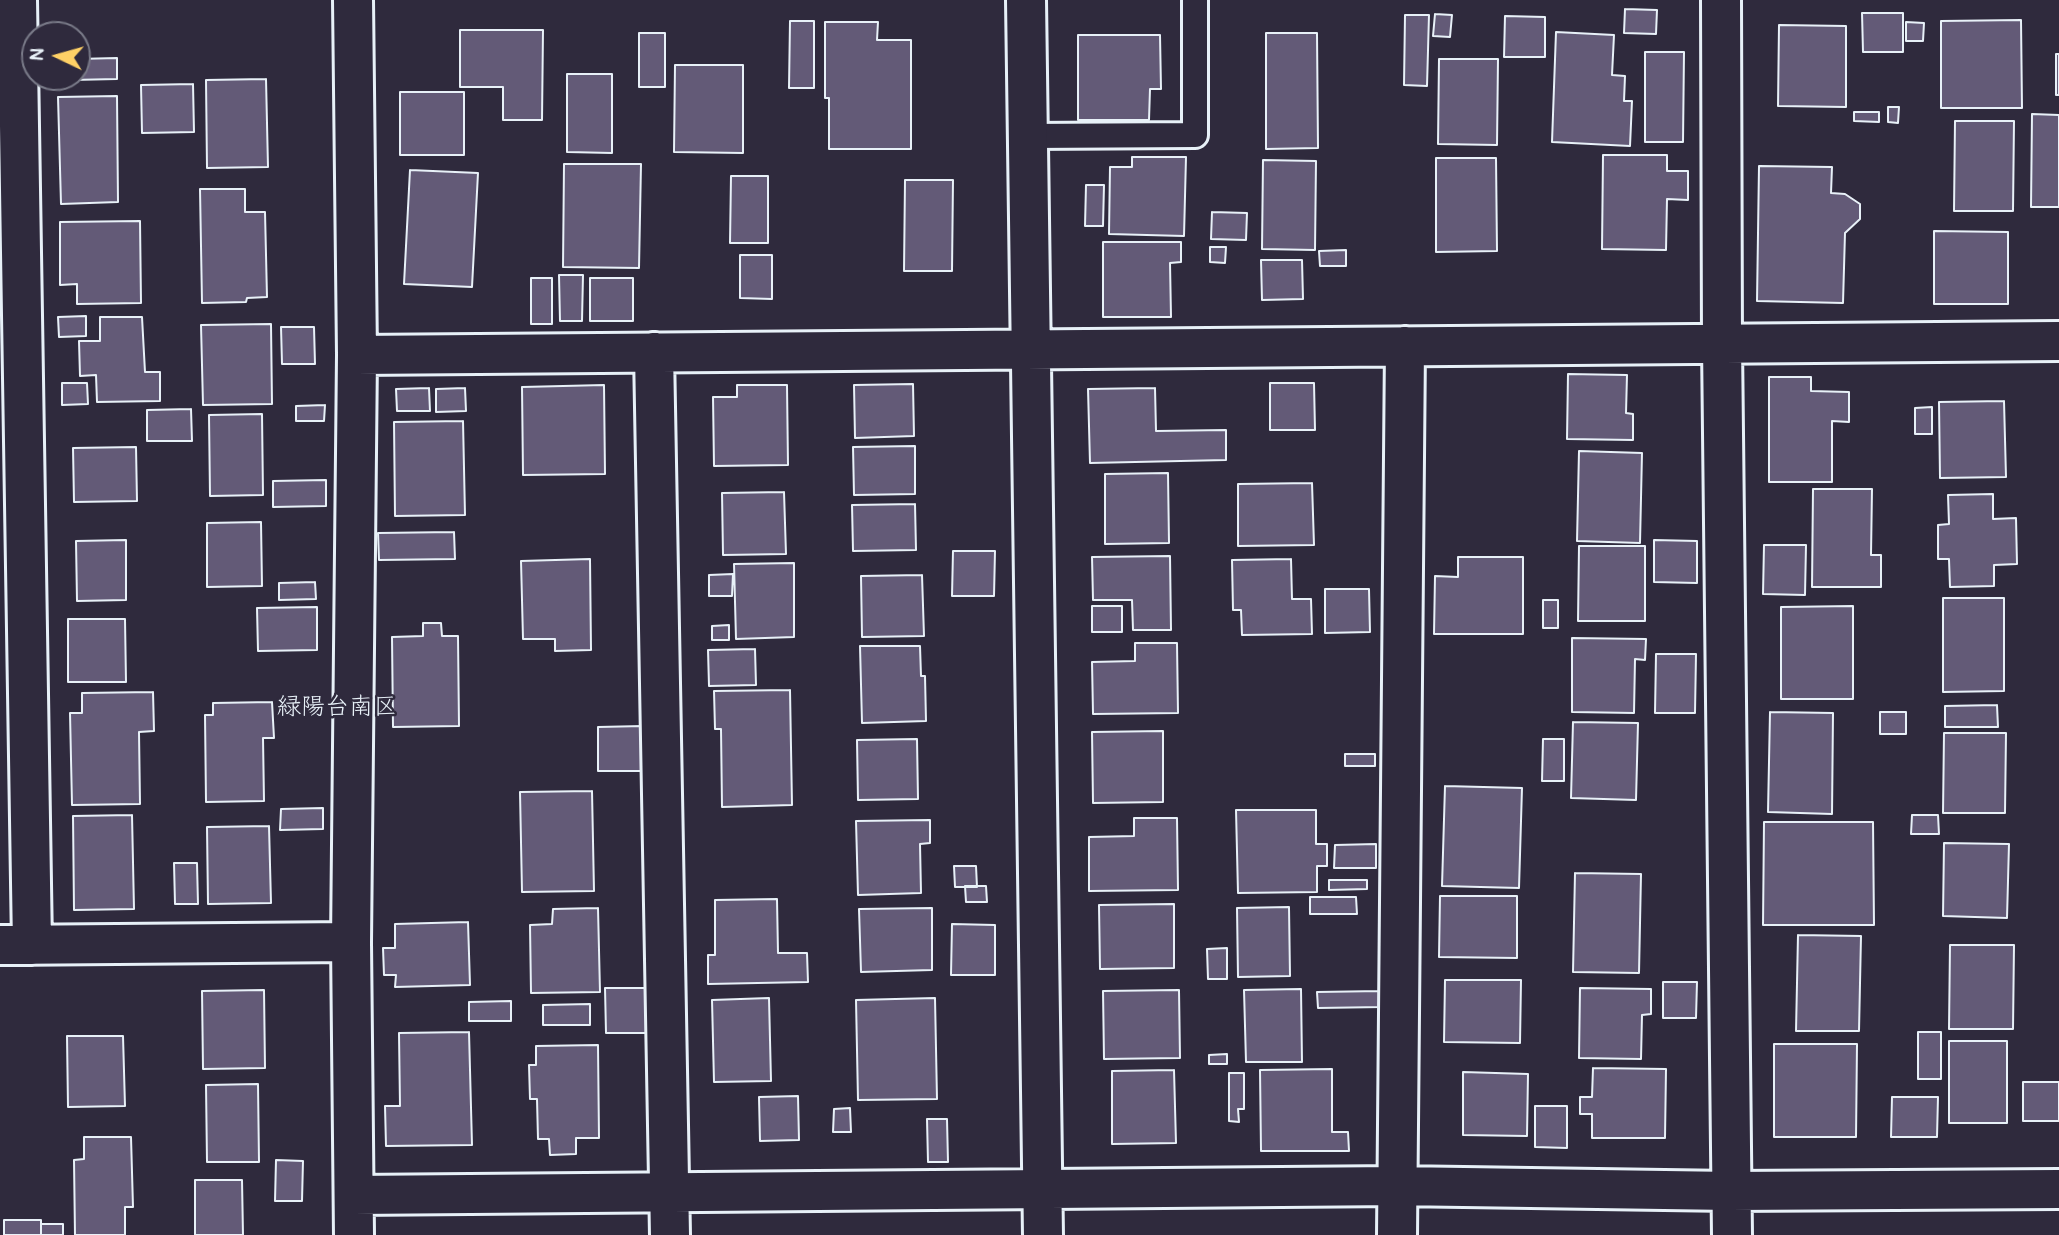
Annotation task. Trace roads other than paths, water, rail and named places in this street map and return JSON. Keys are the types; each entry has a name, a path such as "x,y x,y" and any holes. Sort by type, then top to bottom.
{"street":[{"path":"17,0 16,945 351,942"},
{"path":"353,0 357,355 351,942 354,1235"},
{"path":"1026,0 1043,1235"},
{"path":"1721,0 1721,344 1732,1235"},
{"path":"357,355 2059,341"},
{"path":"1397,1235 1405,346"},
{"path":"654,352 670,1235"},
{"path":"354,1195 1397,1186 1731,1191 2059,1189"}],"lane":[{"path":"1028,136 1195,135 1195,0"}],"district":[{"name":"緑陽台南区","path":"337,708"}]}
